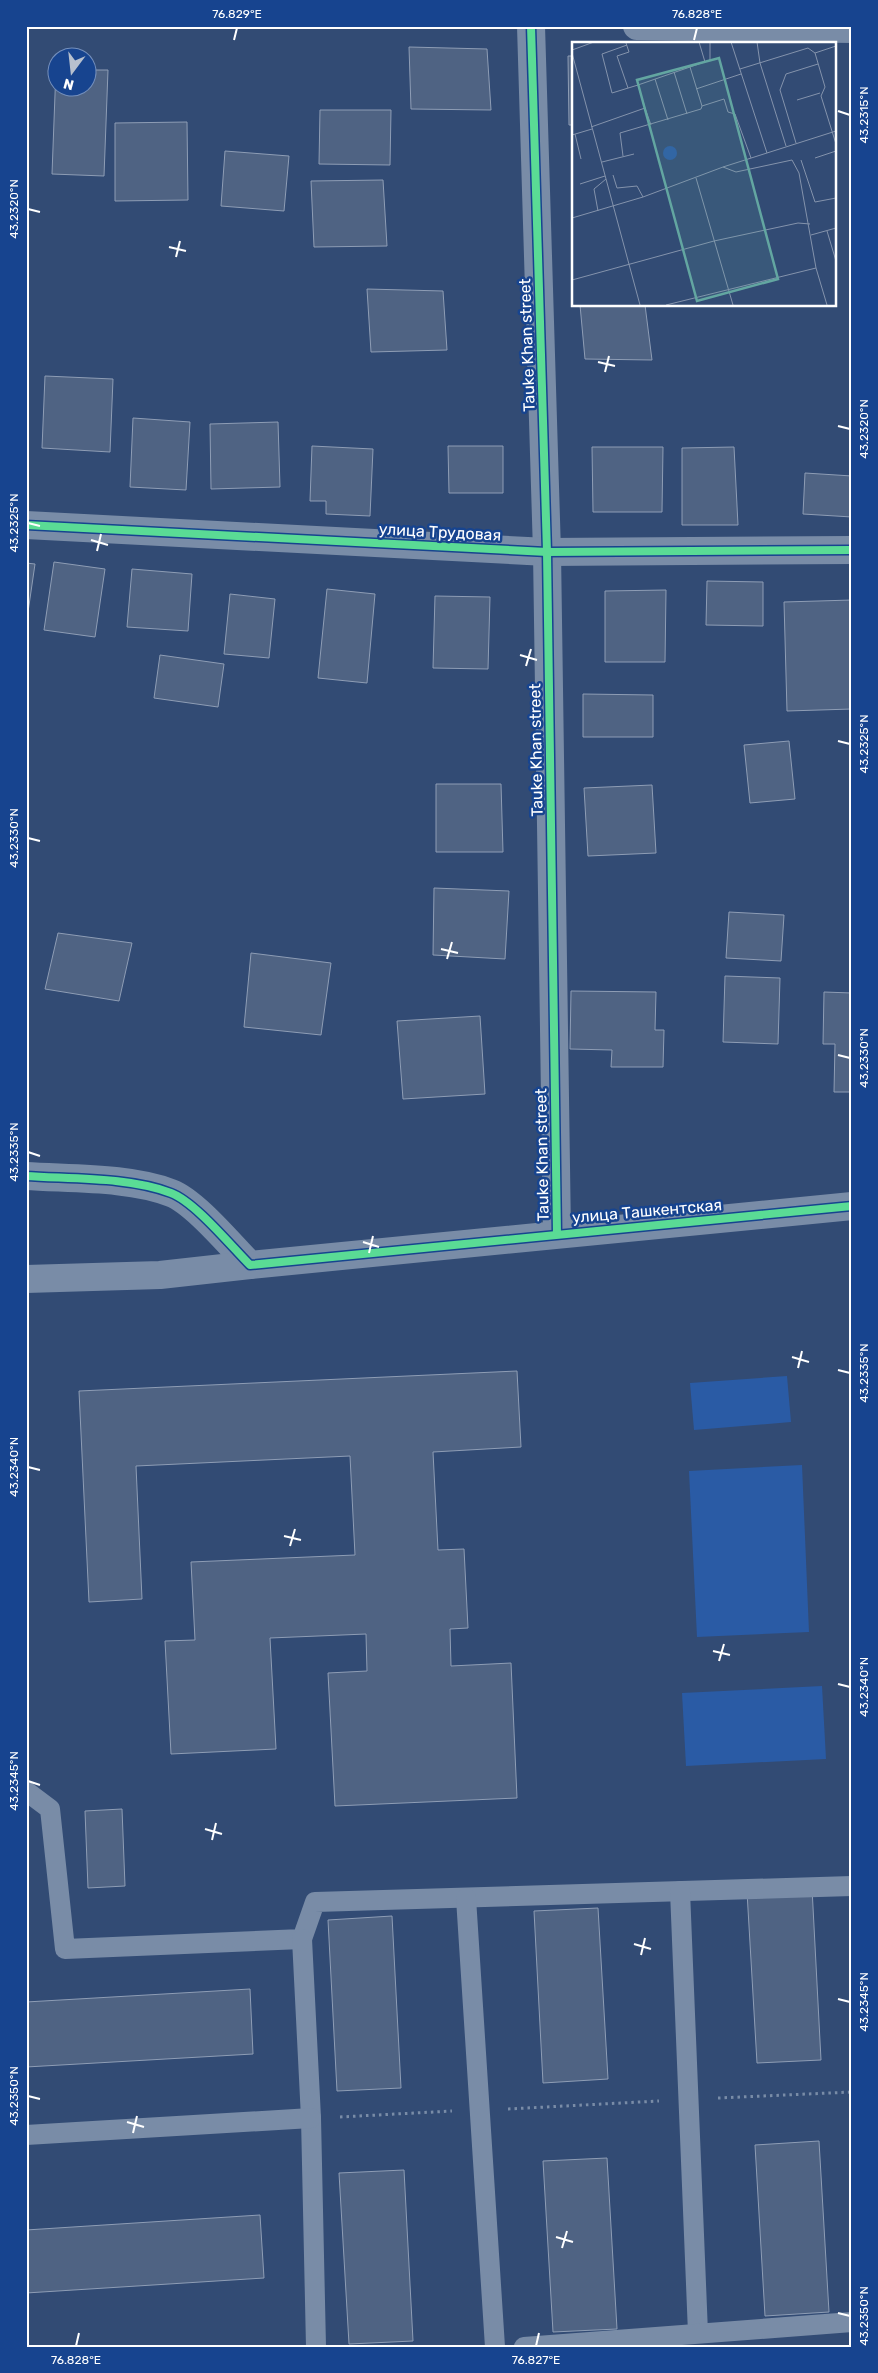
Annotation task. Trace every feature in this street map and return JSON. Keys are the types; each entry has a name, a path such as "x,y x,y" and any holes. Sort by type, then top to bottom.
{"street":[{"name":"Tauke Khan street","path":"531,26 546,552 557,1234"},
{"path":"637,26 852,29"},
{"name":"улица Трудовая","path":"26,525 546,552 852,550"},
{"path":"26,1176 141,1185 172,1193 190,1206 250,1265"},
{"name":"улица Ташкентская","path":"26,1279 160,1274 852,1206"}],"lane":[{"path":"26,1791 50,1809 65,1948 302,1939"},
{"path":"316,2347 311,2118 302,1939 315,1902 852,1886"},
{"path":"680,1891 698,2334"},
{"path":"466,1898 495,2347"},
{"path":"26,2135 311,2118"},
{"path":"524,2347 852,2322"}],"path":[{"path":"311,2118 852,2092"}],"shaded area":[{"path":"787,1376 791,1422 694,1430 690,1383"},
{"path":"802,1465 809,1632 697,1637 689,1471"},
{"path":"822,1686 826,1759 686,1766 682,1693"}],"building":[{"path":"409,47 487,49 491,110 411,109"},
{"path":"568,56 572,56 572,125 569,125"},
{"path":"98,70 108,70 104,176 52,174 55,98 98,98"},
{"path":"320,110 391,110 390,165 319,164"},
{"path":"187,122 188,200 115,201 115,123"},
{"path":"225,151 289,156 284,211 221,206"},
{"path":"383,180 387,246 314,247 311,181"},
{"path":"367,289 443,291 447,350 371,352"},
{"path":"580,306 645,306 652,360 585,359"},
{"path":"45,376 113,379 110,452 42,448"},
{"path":"133,418 190,422 186,490 130,487"},
{"path":"278,422 280,487 211,489 210,424"},
{"path":"312,446 373,449 370,516 326,514 326,501 310,501"},
{"path":"448,446 503,446 503,493 449,493"},
{"path":"592,447 663,447 662,512 593,512"},
{"path":"734,447 738,525 682,525 682,448"},
{"path":"805,473 852,476 852,517 803,514"},
{"path":"54,562 105,569 95,637 44,630"},
{"path":"26,563 35,564 26,626"},
{"path":"132,569 192,574 188,631 127,627"},
{"path":"707,581 763,582 763,626 706,625"},
{"path":"327,589 375,594 367,683 318,678"},
{"path":"666,590 665,662 605,662 605,591"},
{"path":"230,594 275,599 269,658 224,654"},
{"path":"435,596 490,597 488,669 433,668"},
{"path":"852,600 852,709 787,711 784,602"},
{"path":"160,655 224,664 218,707 154,698"},
{"path":"583,694 653,695 653,737 583,737"},
{"path":"789,741 795,799 750,803 744,745"},
{"path":"436,784 501,784 503,852 436,852"},
{"path":"652,785 656,853 588,856 584,788"},
{"path":"434,888 509,891 505,959 433,955"},
{"path":"729,912 784,915 781,961 726,958"},
{"path":"58,933 132,943 119,1001 45,989"},
{"path":"251,953 331,963 321,1035 244,1027"},
{"path":"725,976 780,978 778,1044 723,1042"},
{"path":"571,991 656,992 655,1030 664,1030 663,1067 611,1067 612,1050 570,1049"},
{"path":"824,992 852,993 852,1092 834,1092 835,1044 823,1044"},
{"path":"480,1016 485,1094 403,1099 397,1021"},
{"path":"517,1371 521,1447 433,1452 438,1550 464,1549 468,1628 450,1629 451,1666 511,1663 517,1798 335,1806 328,1673 367,1671 366,1634 270,1638 276,1749 171,1754 165,1641 195,1640 191,1562 355,1555 350,1456 136,1466 142,1599 89,1602 79,1391"},
{"path":"122,1809 125,1886 88,1888 85,1811"},
{"path":"812,1888 821,2060 757,2063 747,1892"},
{"path":"598,1908 608,2079 543,2083 534,1911"},
{"path":"392,1916 401,2088 337,2091 328,1920"},
{"path":"250,1989 253,2054 26,2067 26,2002"},
{"path":"819,2141 829,2312 765,2316 755,2145"},
{"path":"607,2158 617,2329 553,2332 543,2161"},
{"path":"404,2170 413,2341 349,2344 339,2173"},
{"path":"260,2215 264,2278 26,2293 26,2230"}],"cycle path":[{"path":"531,26 547,552 557,1234"},
{"path":"26,525 547,552 852,550"},
{"path":"26,1176 119,1181 171,1193 191,1205 202,1215 250,1265 852,1206"}]}
